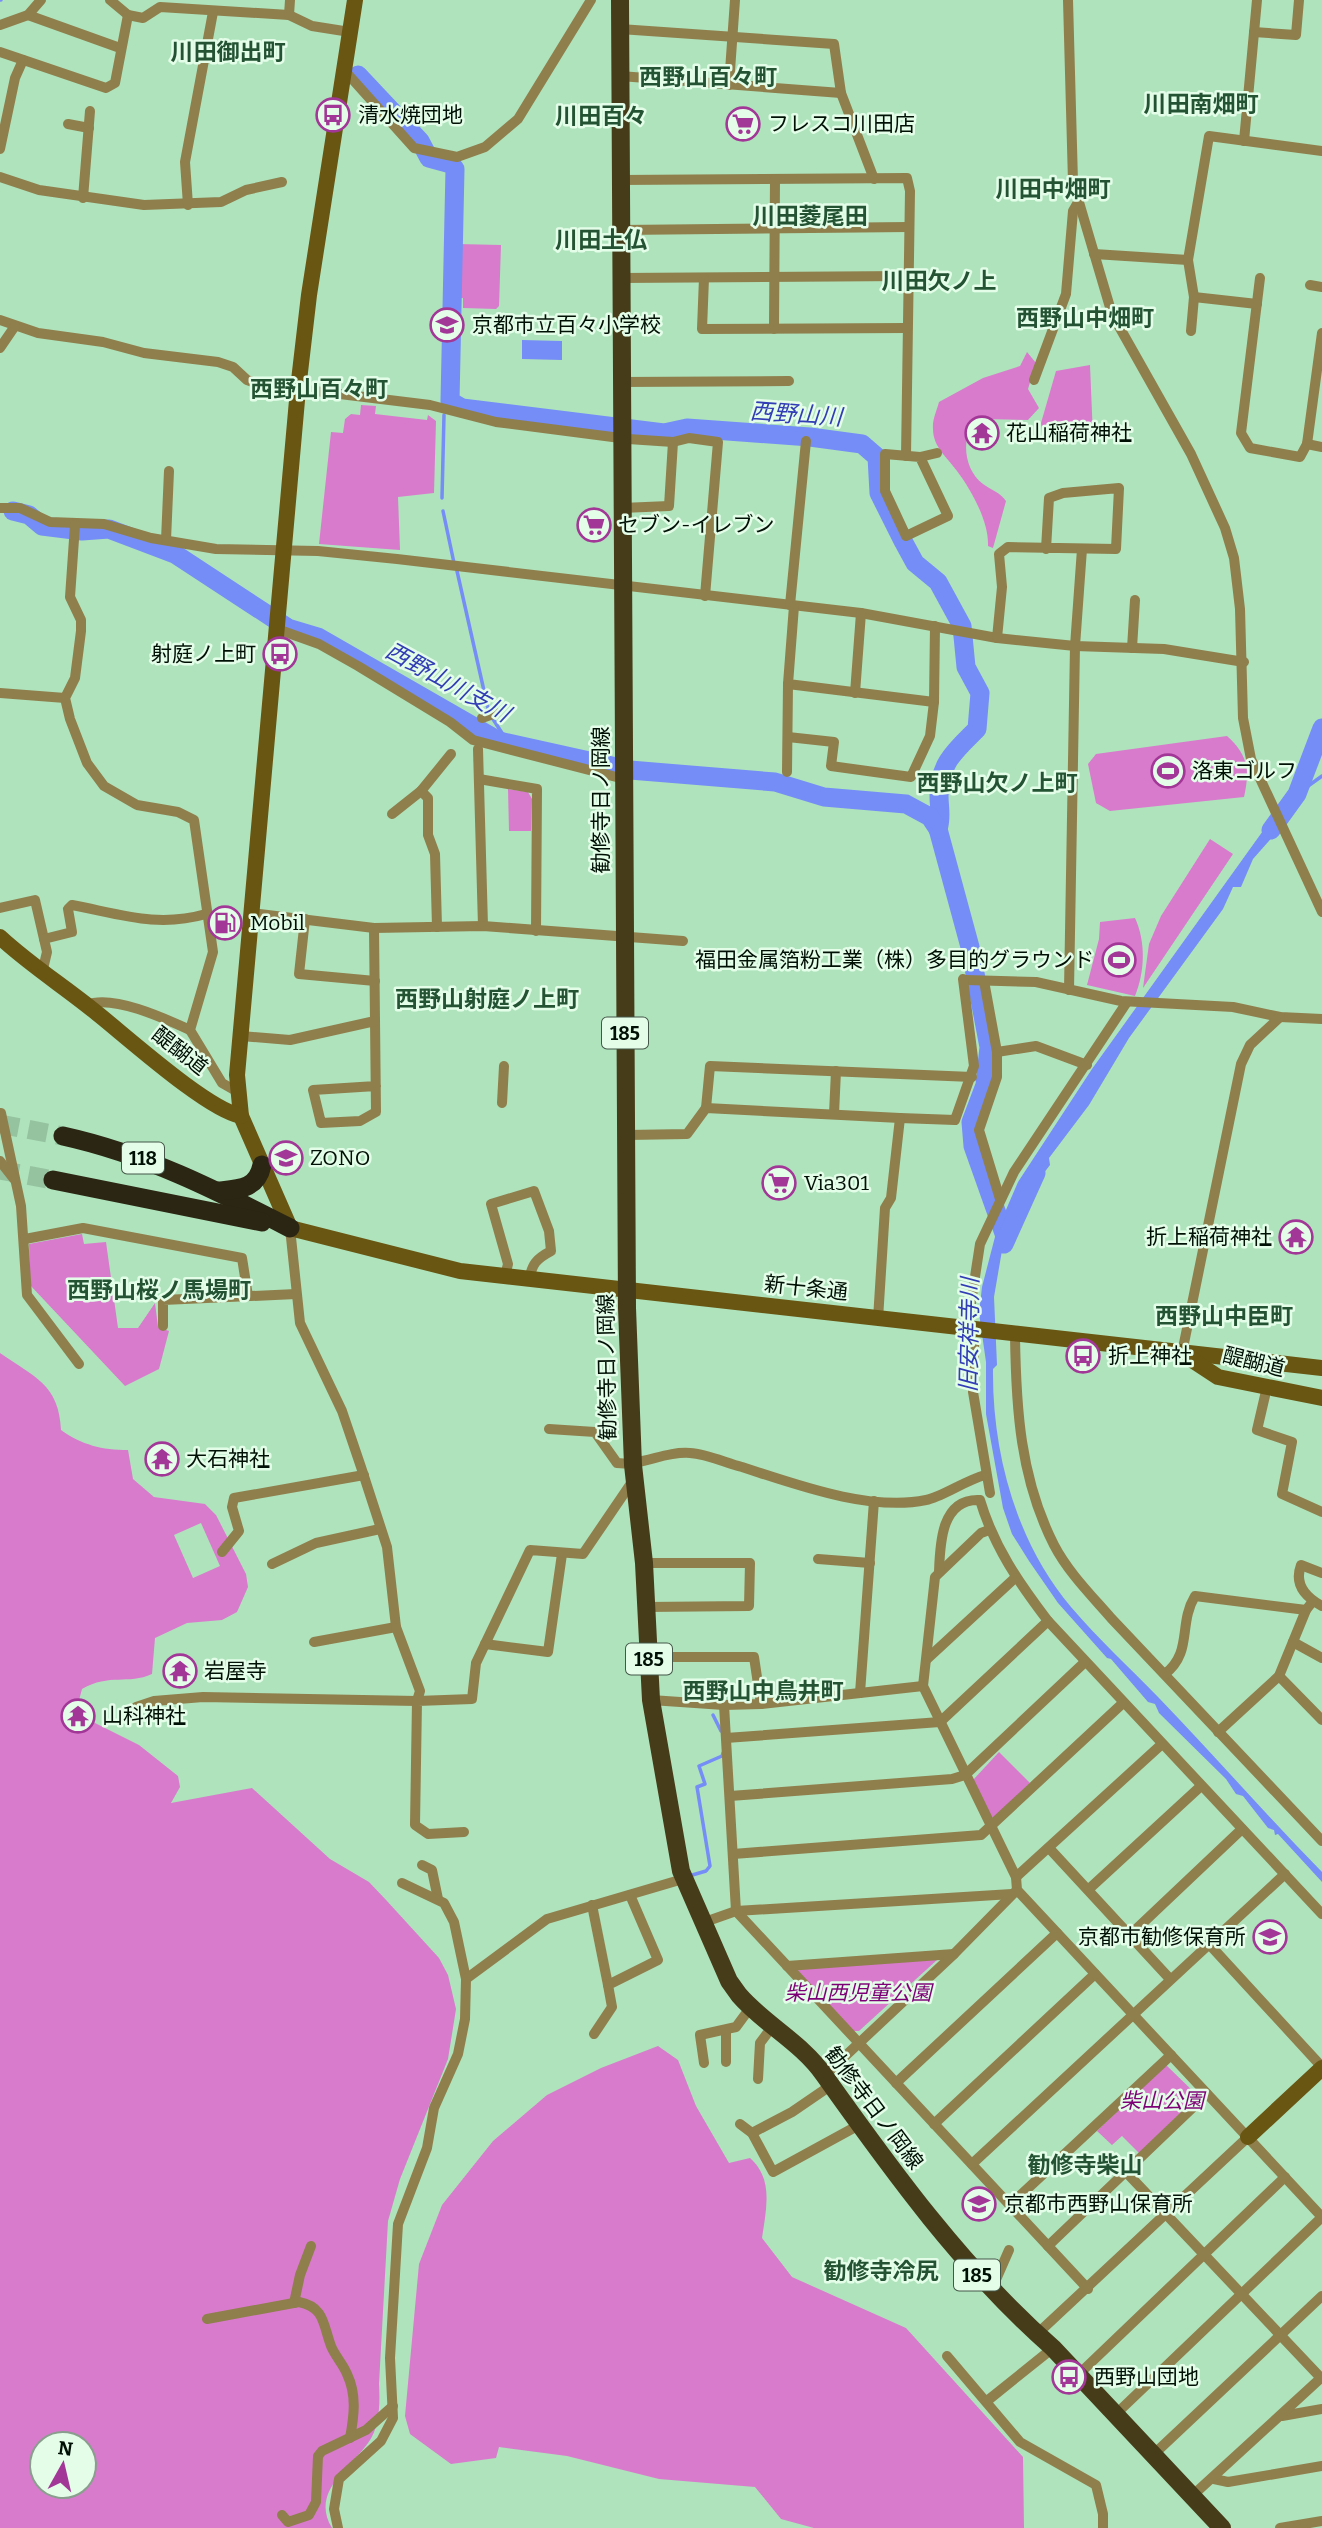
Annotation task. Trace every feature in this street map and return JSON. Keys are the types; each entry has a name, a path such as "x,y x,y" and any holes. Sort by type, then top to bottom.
{"highway":[{"name":"118","path":"63,1136 136,1155 219,1191 290,1228"},
{"path":"219,1191 249,1187 258,1178 262,1165"},
{"name":"118","path":"53,1180 290,1228"}],"main road":[{"path":"290,1228 241,1116 236,1091 298,389 309,295 355,0"},
{"name":"勧修寺日ノ岡線","path":"620,0 624,937 633,1472 644,1563 651,1700 683,1879 729,1981 750,2008 827,2081 958,2253 991,2291 1053,2348 1222,2528"},
{"name":"醍醐道","path":"0,937 42,973 215,1105 241,1116"},
{"name":"新十条通","path":"290,1228 460,1271 1322,1368"},
{"name":"醍醐道","path":"1182,1353 1210,1374 1322,1398"},
{"path":"1248,2137 1322,2068"}],"street":[{"path":"0,25 28,15 41,0"},
{"path":"110,0 128,15 144,18 160,4 213,12 289,15 312,26 350,32"},
{"path":"289,15 290,0"},
{"path":"345,71 414,148 457,157 485,147 518,119 592,0"},
{"path":"729,85 735,0"},
{"path":"1069,0 1073,181 1077,204 1112,314 1191,454 1225,528 1234,558 1244,662 1243,718 1251,759 1322,912"},
{"path":"1244,141 1257,0"},
{"path":"1254,32 1296,35 1299,0"},
{"path":"188,205 185,162 213,12"},
{"path":"28,15 120,48"},
{"path":"0,52 106,89 115,83 128,15"},
{"path":"620,29 834,44 841,93 874,179"},
{"path":"0,149 5,101 23,60"},
{"path":"620,76 841,93"},
{"path":"83,198 90,110"},
{"path":"68,124 89,128"},
{"path":"1191,331 1194,298 1188,260 1209,136 1322,151"},
{"path":"0,177 39,190 144,205 221,202 247,190 282,182"},
{"path":"620,180 907,178 911,191 907,276 906,456"},
{"path":"774,329 775,179"},
{"path":"1034,380 1066,295 1073,211 1077,204"},
{"path":"621,230 909,227"},
{"path":"1094,254 1188,260"},
{"path":"621,278 907,276"},
{"path":"704,278 702,329 907,328"},
{"path":"1260,278 1241,433 1250,447 1300,457 1307,444 1322,333"},
{"path":"1310,285 1322,287"},
{"path":"1194,298 1256,304"},
{"path":"0,320 38,333 103,342 144,354 218,362 233,367 247,380 258,384 430,405 496,422 621,432 673,442 689,438 718,442 705,596"},
{"path":"0,348 15,326"},
{"path":"621,382 789,381"},
{"path":"787,772 792,606 806,441"},
{"path":"622,508 668,506 673,442"},
{"path":"1307,444 1322,447"},
{"path":"920,457 948,516 906,536 885,491 885,454 920,457 937,453"},
{"path":"166,540 169,471"},
{"path":"997,638 1002,587 999,554 1008,547 1046,549 1116,549 1119,488 1063,493 1049,498 1046,549"},
{"path":"0,508 20,508 50,522 216,549 284,550 407,560 860,613 997,638 1074,646 1164,649 1244,662"},
{"path":"75,525 70,597 80,620 81,631 75,678 65,698 87,763 104,786 137,805 178,811 194,820 205,914 213,952 190,1030"},
{"path":"1069,989 1074,646 1082,549"},
{"path":"1132,648 1135,600"},
{"path":"855,693 860,613"},
{"path":"277,624 358,666 450,722 473,740 624,772"},
{"path":"788,737 834,742 831,766 911,777 930,736 934,702 935,626"},
{"path":"788,684 934,702"},
{"path":"0,693 65,698"},
{"path":"482,718 496,713"},
{"path":"478,749 482,926"},
{"path":"392,814 421,791 451,754"},
{"path":"479,779 537,789 536,931"},
{"path":"421,791 428,798 428,835 435,854 437,927"},
{"path":"0,908 35,900 47,952 42,973"},
{"path":"44,939 72,932 68,909 72,905 157,922 181,921 205,914"},
{"path":"251,913 374,928 482,926 683,941"},
{"path":"305,919 299,974 375,981"},
{"path":"374,928 375,981 375,1021 376,1086 376,1112 360,1121 321,1124 313,1090 376,1086"},
{"path":"706,1108 955,1121 972,1077 974,1051 965,979 1036,982 1133,1002 1233,1007 1280,1017 1322,1019"},
{"path":"982,981 997,1052 997,1077 979,1130 1000,1199"},
{"path":"87,1005 94,1002 129,1007 190,1030 222,1083 236,1091"},
{"path":"990,1493 973,1392 974,1345 971,1330 980,1244 1014,1172 1133,1002"},
{"path":"1182,1353 1241,1064 1250,1045 1280,1017"},
{"path":"241,1036 290,1040 375,1021"},
{"path":"997,1052 1037,1046 1087,1065"},
{"path":"502,1103 504,1066"},
{"path":"627,1135 687,1134 706,1108 710,1066 972,1077"},
{"path":"834,1114 836,1071"},
{"path":"1,1113 25,1239 27,1296 79,1364"},
{"path":"878,1319 884,1208 891,1198 900,1118"},
{"path":"0,1161 15,1181"},
{"path":"506,1276 508,1264 491,1204 534,1191 551,1251 538,1258 532,1266 529,1280"},
{"path":"25,1239 83,1228 243,1258 248,1296"},
{"path":"290,1228 300,1323 342,1411 364,1475 387,1547 396,1627 413,1666 420,1691 417,1701 415,1825 428,1834 464,1832"},
{"path":"163,1326 163,1300 296,1293"},
{"path":"1008,1334 1023,1457 1031,1487 1055,1546 1102,1608 1322,1841"},
{"path":"1267,1387 1257,1430 1292,1443 1282,1494 1322,1512"},
{"path":"549,1429 595,1432 617,1463 633,1472"},
{"path":"136,1707 154,1700 203,1697 417,1701 472,1699 476,1663 530,1550 583,1554 633,1472 667,1454 692,1453 825,1492 874,1501 925,1501 961,1482 985,1475"},
{"path":"222,1552 239,1531 232,1507 234,1498 364,1475"},
{"path":"939,1572 945,1523 955,1507 971,1500 980,1500 989,1530 1015,1578 1048,1621 1322,1914"},
{"path":"860,1693 874,1501"},
{"path":"272,1564 316,1543 380,1529"},
{"path":"752,2133 792,2112 827,2081 857,2042 954,1954 1015,1892 1016,1877 990,1829 923,1686 936,1577 981,1533 989,1530"},
{"path":"485,1644 548,1653 562,1554"},
{"path":"818,1559 870,1563"},
{"path":"644,1563 750,1563 749,1606 646,1607"},
{"path":"1314,1606 1298,1583 1298,1573 1301,1565 1322,1573"},
{"path":"927,1659 1015,1578"},
{"path":"1165,1674 1181,1657 1188,1608 1195,1596 1314,1606"},
{"path":"1218,1732 1279,1676 1293,1642 1314,1606"},
{"path":"726,1738 940,1722 1048,1621"},
{"path":"314,1642 396,1627"},
{"path":"1293,1642 1322,1658"},
{"path":"648,1657 754,1657 761,1704"},
{"path":"730,1796 953,1779 965,1775 1085,1662"},
{"path":"1279,1676 1322,1720"},
{"path":"651,1700 724,1705 761,1704 923,1686"},
{"path":"733,1854 981,1835 1123,1703"},
{"path":"724,1705 736,1911 1088,2289"},
{"path":"1016,1877 1162,1744"},
{"path":"1089,1889 1201,1786"},
{"path":"1130,1935 1242,1829"},
{"path":"1049,1848 1170,1979"},
{"path":"422,1865 432,1870 438,1899"},
{"path":"972,2164 1285,1874"},
{"path":"466,1979 547,1919 683,1879"},
{"path":"338,2528 334,2509 339,2479 381,2441 393,2418 390,2358 398,2224 427,2148 434,2108 458,2054 465,2019 466,1979 454,1922 444,1903 402,1883"},
{"path":"702,1923 736,1911 1015,1892 1057,1933 1322,2217 1116,2414"},
{"path":"608,1985 657,1960 629,1895"},
{"path":"592,1905 612,2007 594,2034"},
{"path":"896,2083 1057,1933"},
{"path":"1209,1944 1322,2068"},
{"path":"787,1966 954,1954"},
{"path":"934,2124 1095,1974"},
{"path":"704,2063 700,2035 736,2026 750,2008"},
{"path":"758,2079 760,2043 772,2026"},
{"path":"726,2030 726,2062"},
{"path":"1010,2205 1171,2055"},
{"path":"1048,2246 1207,2094"},
{"path":"740,2123 752,2133 773,2172 859,2125"},
{"path":"1037,2334 1248,2137"},
{"path":"1126,2172 1322,2377 1214,2480 1192,2496"},
{"path":"1078,2375 1285,2177"},
{"path":"294,2303 300,2275 311,2246"},
{"path":"991,2291 1009,2250"},
{"path":"1153,2455 1322,2296"},
{"path":"207,2319 294,2303 311,2304 327,2323 331,2346 352,2384 354,2414 350,2438"},
{"path":"987,2401 1053,2348"},
{"path":"947,2356 1020,2442 1096,2485 1104,2514 1103,2528"},
{"path":"282,2515 288,2522 312,2513 316,2502 318,2456 322,2451 366,2430 393,2406"},
{"path":"1279,2417 1322,2409"},
{"path":"1214,2480 1227,2482 1322,2466"},
{"path":"1280,2528 1322,2521"}],"green space":[{"path":"457,244 501,245 499,306 496,309 463,308 463,298 453,298"},
{"path":"1027,352 1036,363 1028,389 1039,408 1028,420 983,419 972,422 967,438 967,455 972,471 983,484 1006,501 993,548 988,546 986,527 974,497 935,441 933,422 939,402 983,378 1020,366"},
{"path":"1090,365 1093,437 1042,433 1041,423 1056,371"},
{"path":"361,405 376,406 375,414 427,420 428,415 436,421 434,493 398,497 400,550 319,544 331,432 343,433 345,419 351,414 360,415"},
{"name":"洛東ゴルフ","path":"1227,736 1246,764 1244,797 1110,811 1096,803 1088,764 1096,754"},
{"path":"508,789 528,792 532,799 531,831 509,831"},
{"path":"1210,839 1233,854 1143,988 1149,944 1161,916"},
{"name":"福田金属箔粉工業（株）多目的グラウンド","path":"1135,918 1139,927 1143,957 1135,996 1087,985 1099,939 1100,922"},
{"path":"82,1234 84,1244 106,1242 118,1328 138,1328 155,1303 158,1327 169,1331 159,1369 125,1386 30,1285 29,1244"},
{"path":"0,1353 34,1376 50,1392 59,1414 61,1430 93,1446 128,1450 133,1479 154,1497 205,1504 216,1515 246,1574 248,1587 237,1612 222,1620 187,1623 155,1638 152,1674 135,1679 101,1681 82,1689 78,1704 81,1716 139,1745 178,1776 180,1787 171,1803 252,1788 330,1859 369,1882 439,1958 448,1975 456,2009 448,2059 400,2179 388,2221 377,2422 368,2443 335,2481 329,2492 326,2515 332,2528 0,2528","holes":["201,1523 220,1566 193,1578 174,1535"]},
{"path":"999,1752 1030,1783 995,1817 990,1817 973,1780"},
{"name":"柴山西児童公園","path":"927,1958 937,1960 859,2031 853,2031 798,1971 799,1968"},
{"path":"658,2046 678,2060 696,2106 729,2163 750,2158 758,2166 763,2175 766,2195 762,2238 792,2277 906,2328 1023,2457 1024,2528 814,2528 781,2519 755,2487 659,2479 567,2456 499,2447 496,2458 451,2464 410,2434 405,2416 419,2264 442,2205 493,2141 547,2095 601,2068"},
{"name":"柴山公園","path":"1166,2065 1198,2096 1139,2153 1122,2136 1112,2145 1097,2131"}],"water":[{"path":"522,340 562,341 562,360 522,359"},
{"path":"1283,803 1291,816 1253,859 1241,887 1233,887 1223,909 1129,1038 1089,1105 1049,1158 1050,1165 1040,1178 1033,1178 1006,1227 994,1297 997,1365 993,1369 994,1400 997,1432 1011,1495 1035,1554 1052,1582 1092,1631 1180,1720 1322,1872 1322,1882 1278,1834 1275,1835 1274,1830 1268,1828 1243,1796 1236,1794 1226,1779 1159,1713 1155,1704 1148,1702 1058,1603 1012,1534 1003,1508 986,1414 986,1362 979,1313 982,1287 996,1233 1018,1182 1092,1069"}],"waterway":[{"name":"西野山川","path":"358,75 420,141 429,158 451,164 455,169 450,401 462,408 664,433 687,428 810,437 862,444 877,457 879,493 915,563 938,582 962,626 966,667 980,693 977,729 950,758 942,775 938,829 970,947 989,1047 985,1085 971,1122 973,1146 1006,1239"},
{"path":"442,498 444,415"},
{"name":"西野山川支川","path":"13,511 29,515 42,526 82,531 109,529 175,554 288,628 318,637 499,741 630,770 775,782 824,797 906,804 930,817 938,829"},
{"path":"443,511 454,563"},
{"path":"457,571 489,713 502,733 516,745"},
{"name":"旧安祥寺川","path":"1271,830 1297,794 1322,728"},
{"path":"1297,794 1322,776"},
{"name":"旧安祥寺川","path":"1004,1244 1036,1173"},
{"path":"713,1715 721,1731"},
{"path":"689,1876 706,1871 710,1866 697,1787 705,1784 699,1766 722,1756 723,1753"}],"tunnel":[{"path":"0,1124 63,1136"},
{"path":"0,1170 53,1180"}],"place":[{"name":"清水焼団地","path":"333,115"},
{"name":"フレスコ川田店","path":"743,124"},
{"name":"京都市立百々小学校","path":"447,325"},
{"name":"花山稲荷神社","path":"982,433"},
{"name":"セブン-イレブン","path":"594,525"},
{"name":"射庭ノ上町","path":"280,654"},
{"name":"洛東ゴルフ","path":"1168,771"},
{"name":"Mobil","path":"225,923"},
{"name":"福田金属箔粉工業（株）多目的グラウンド","path":"1119,960"},
{"name":"ZONO","path":"286,1158"},
{"name":"Via301","path":"779,1183"},
{"name":"折上稲荷神社","path":"1296,1237"},
{"name":"折上神社","path":"1083,1356"},
{"name":"大石神社","path":"162,1459"},
{"name":"岩屋寺","path":"180,1671"},
{"name":"山科神社","path":"78,1716"},
{"name":"京都市勧修保育所","path":"1270,1937"},
{"name":"京都市西野山保育所","path":"979,2204"},
{"name":"西野山団地","path":"1069,2377"}],"district":[{"name":"川田御出町","path":"228,52"},
{"name":"西野山百々町","path":"708,77"},
{"name":"川田南畑町","path":"1201,104"},
{"name":"川田百々","path":"601,116"},
{"name":"川田中畑町","path":"1053,189"},
{"name":"川田菱尾田","path":"810,216"},
{"name":"川田土仏","path":"601,240"},
{"name":"川田欠ノ上","path":"939,281"},
{"name":"西野山中畑町","path":"1085,318"},
{"name":"西野山百々町","path":"319,389"},
{"name":"西野山欠ノ上町","path":"997,783"},
{"name":"西野山射庭ノ上町","path":"487,999"},
{"name":"西野山桜ノ馬場町","path":"159,1290"},
{"name":"西野山中臣町","path":"1224,1316"},
{"name":"西野山中鳥井町","path":"763,1691"},
{"name":"勧修寺柴山","path":"1085,2165"},
{"name":"勧修寺冷尻","path":"881,2271"}]}
